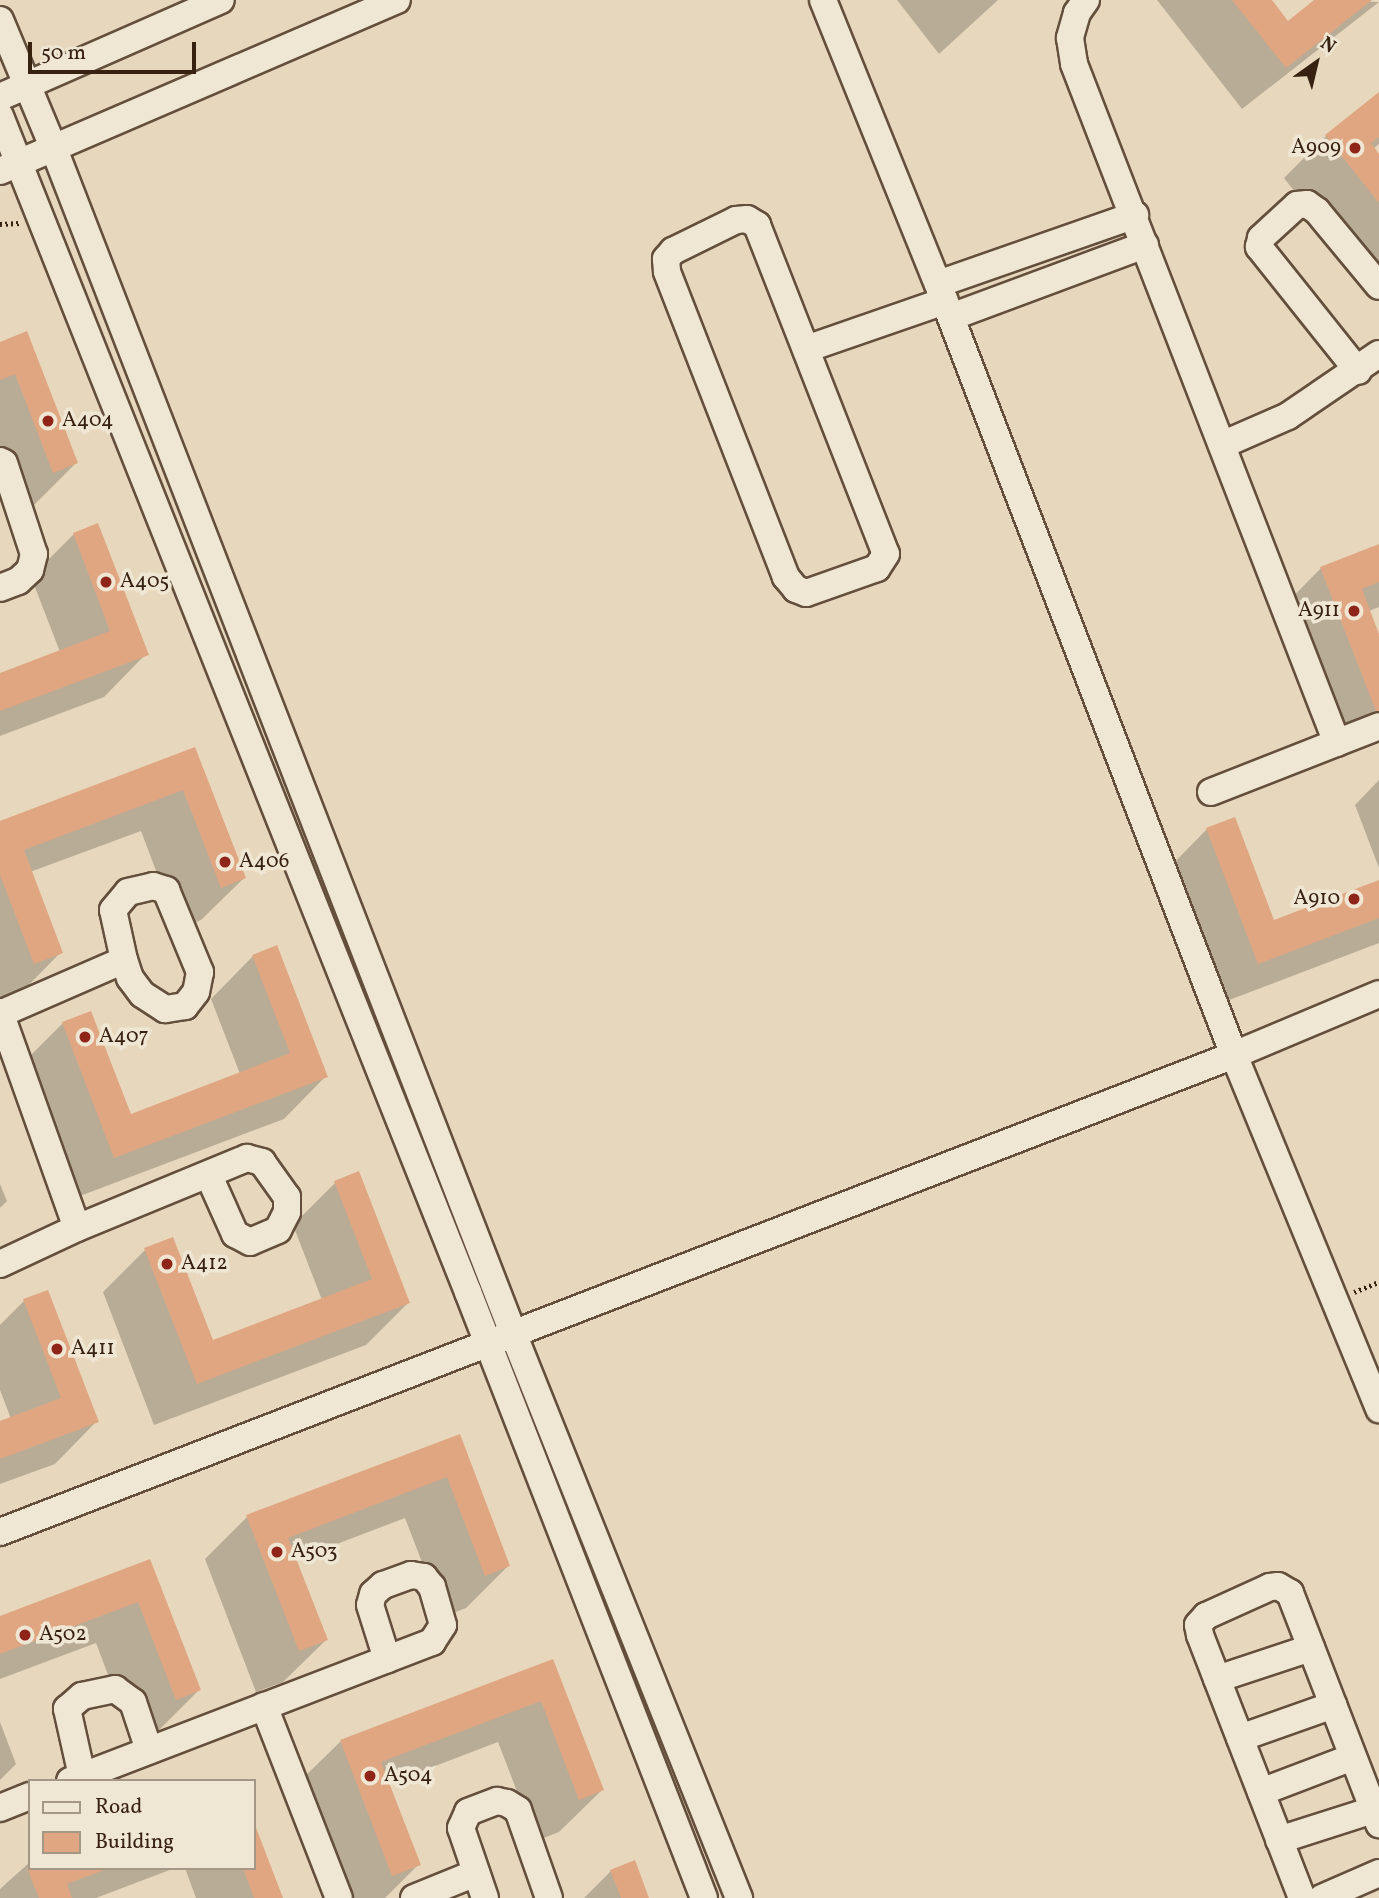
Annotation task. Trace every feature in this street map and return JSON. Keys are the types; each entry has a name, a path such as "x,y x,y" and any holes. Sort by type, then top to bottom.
{"street":[{"path":"0,97 221,0"},
{"path":"9,167 397,0"},
{"path":"823,0 945,301 1234,1055 1379,1409"},
{"path":"1086,0 1077,13 1070,38 1074,64 1135,215 1337,743"},
{"path":"0,20 54,149 513,1333 739,1898"},
{"path":"0,116 9,167 486,1343 704,1898"},
{"path":"1358,371 1259,247 1261,238 1297,205 1307,204 1317,211 1379,286"},
{"path":"945,301 1135,215"},
{"path":"747,219 757,225 806,349 886,554 877,568 806,593 796,589 786,577 667,271 666,259 673,251 736,220 747,219"},
{"path":"806,349 945,301 1145,244"},
{"path":"1222,444 1288,416 1358,371 1379,354"},
{"path":"0,461 4,463 34,554 30,570 18,581 0,588"},
{"path":"1211,793 1379,726"},
{"path":"77,1228 0,1013 124,960"},
{"path":"0,1532 1234,1055 1379,994"},
{"path":"0,1264 77,1228 209,1176"},
{"path":"1279,1840 1376,1817 1371,1781 1353,1757 1290,1593 1278,1586 1270,1587 1206,1616 1198,1625 1217,1679 1279,1840 1302,1898"},
{"path":"1217,1679 1311,1648"},
{"path":"149,1750 133,1702 116,1689 82,1696 67,1709 76,1779 387,1659"},
{"path":"1240,1738 1333,1705"},
{"path":"264,1706 339,1898"},
{"path":"1261,1792 1353,1757"},
{"path":"0,1808 28,1797"},
{"path":"485,1898 462,1834 462,1822 474,1809 497,1801 508,1802 518,1810 549,1898"},
{"path":"414,1898 476,1873"},
{"path":"1322,1898 1379,1874"}],"building":[{"path":"1232,0 1272,0 1288,21 1314,0 1372,0 1286,68"},
{"name":"A909","path":"1379,92 1379,137 1371,143 1379,154 1379,203 1325,135"},
{"name":"A404","path":"27,331 78,463 53,473 15,374 0,380 0,342"},
{"name":"A405","path":"98,523 149,655 0,711 0,673 110,631 73,533"},
{"name":"A911","path":"1379,544 1379,582 1362,589 1379,634 1379,711 1376,711 1320,567"},
{"name":"A406","path":"195,747 246,878 221,888 183,790 24,850 63,953 34,964 0,875 0,821"},
{"name":"A910","path":"1235,817 1274,920 1379,880 1379,918 1258,964 1206,828"},
{"name":"A407","path":"277,945 328,1077 114,1158 62,1022 91,1011 131,1114 290,1053 252,955"},
{"name":"A412","path":"359,1171 410,1303 197,1384 144,1248 173,1237 213,1340 372,1279 334,1181"},
{"name":"A411","path":"48,1290 99,1422 0,1459 0,1421 61,1398 23,1299"},
{"name":"A503","path":"460,1434 510,1566 485,1576 447,1477 288,1538 328,1640 299,1651 246,1515"},
{"name":"A502","path":"150,1559 201,1690 176,1700 138,1602 0,1654 0,1616"},
{"name":"A504","path":"553,1659 604,1790 579,1800 541,1701 381,1762 421,1865 392,1876 340,1740"},
{"path":"256,1828 283,1898 254,1898 244,1870 256,1870"},
{"path":"635,1860 649,1898 621,1898 610,1870"},
{"path":"27,1868 104,1870 67,1884 72,1898 39,1898"}],"place":[{"name":"A909","path":"1355,148"},
{"name":"A404","path":"48,421"},
{"name":"A405","path":"106,582"},
{"name":"A911","path":"1354,611"},
{"name":"A406","path":"225,862"},
{"name":"A910","path":"1354,899"},
{"name":"A407","path":"85,1037"},
{"name":"A412","path":"167,1264"},
{"name":"A411","path":"57,1349"},
{"name":"A503","path":"277,1552"},
{"name":"A502","path":"25,1635"},
{"name":"A504","path":"370,1776"}]}
